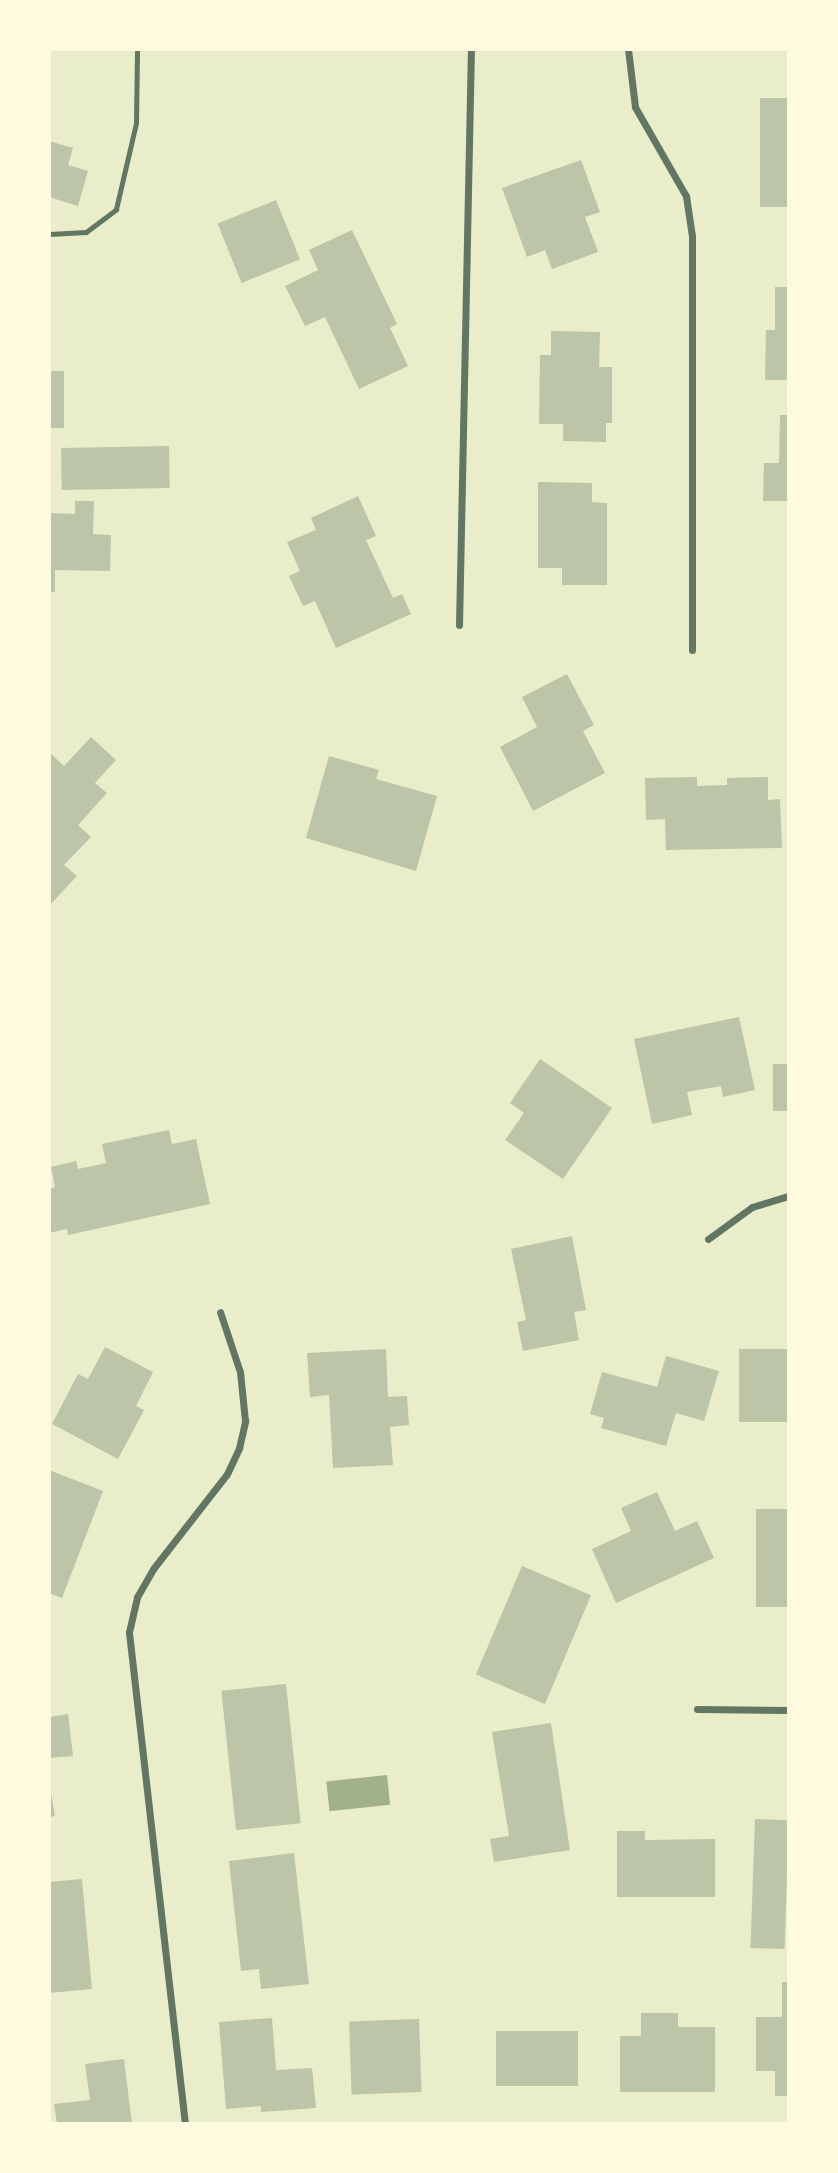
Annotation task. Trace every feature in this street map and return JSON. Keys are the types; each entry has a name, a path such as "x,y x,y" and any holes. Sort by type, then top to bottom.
{"street":[{"path":"459,625 471,49"},
{"path":"628,49 635,107 686,196 692,236 692,650"},
{"path":"708,1240 752,1207 789,1196"},
{"path":"185,2124 129,1632 137,1597 153,1569 228,1474 239,1448 245,1421 240,1372 220,1312"},
{"path":"696,1709 789,1710"}],"lane":[{"path":"49,234 86,232 116,209 136,123 137,49"}],"shaded area":[{"path":"387,1775 390,1805 329,1811 326,1781"}],"building":[{"path":"760,98 789,98 789,207 760,207"},
{"path":"49,141 73,148 68,165 88,171 78,206 49,197"},
{"path":"581,160 600,212 585,217 598,252 552,269 545,250 527,257 502,188"},
{"path":"276,200 300,259 242,283 218,224"},
{"path":"352,230 397,324 390,328 408,366 359,389 325,317 305,326 285,286 318,270 309,250"},
{"path":"775,287 789,287 789,380 765,380 766,330 775,330"},
{"path":"551,331 600,332 599,367 612,367 612,423 606,423 606,442 563,441 563,424 539,424 540,355 551,355"},
{"path":"49,371 64,371 64,428 49,428"},
{"path":"780,415 789,415 789,501 763,501 764,463 779,463"},
{"path":"169,446 170,488 62,490 61,448"},
{"path":"538,482 592,483 592,502 607,503 607,585 562,585 562,568 538,568"},
{"path":"358,496 376,536 366,540 393,598 402,594 411,614 336,648 315,601 303,606 289,576 300,571 287,542 316,530 311,518"},
{"path":"75,501 94,501 93,534 111,535 110,571 55,570 55,592 49,592 49,513 75,514"},
{"path":"567,674 594,725 583,731 605,773 533,811 500,747 537,727 522,697"},
{"path":"91,737 116,760 95,783 107,793 78,825 91,837 64,865 77,876 49,906 49,752 64,766"},
{"path":"329,756 379,770 376,779 437,796 416,871 306,838"},
{"path":"697,777 697,786 727,785 727,778 768,777 768,800 780,799 782,848 666,850 665,819 646,820 645,778"},
{"path":"739,1017 755,1090 723,1097 721,1086 687,1092 692,1115 652,1124 634,1039"},
{"path":"540,1059 612,1108 563,1179 505,1140 524,1113 510,1103"},
{"path":"773,1064 789,1064 789,1111 773,1111"},
{"path":"169,1130 172,1144 196,1139 210,1204 68,1235 67,1229 49,1233 49,1189 55,1187 51,1167 76,1161 78,1169 106,1163 102,1144"},
{"path":"572,1236 586,1310 574,1312 579,1340 523,1351 517,1322 526,1320 511,1249"},
{"path":"105,1347 153,1372 136,1406 144,1410 118,1459 52,1424 78,1374 88,1379"},
{"path":"386,1349 388,1397 407,1396 409,1425 390,1427 393,1465 333,1468 329,1395 310,1397 307,1353"},
{"path":"739,1349 789,1349 789,1422 739,1422"},
{"path":"666,1356 719,1371 704,1421 676,1413 666,1446 601,1428 604,1418 590,1414 602,1372 657,1387"},
{"path":"49,1470 103,1491 62,1598 49,1593"},
{"path":"657,1492 675,1531 697,1521 714,1558 616,1603 592,1549 631,1531 621,1508"},
{"path":"756,1509 789,1509 789,1607 756,1607"},
{"path":"522,1566 591,1595 545,1704 476,1675"},
{"path":"286,1684 301,1823 236,1830 221,1691"},
{"path":"68,1714 73,1756 49,1758 49,1717"},
{"path":"551,1723 570,1850 494,1862 490,1839 509,1836 492,1732"},
{"path":"49,1782 55,1816 49,1817"},
{"path":"755,1819 789,1820 784,1949 750,1948"},
{"path":"617,1831 645,1831 645,1840 715,1839 715,1897 617,1897"},
{"path":"294,1853 309,1984 261,1989 259,1969 241,1971 229,1861"},
{"path":"82,1879 92,1989 49,1993 49,1882"},
{"path":"782,1982 789,1982 789,2096 775,2096 775,2071 756,2071 756,2017 782,2017"},
{"path":"641,2013 678,2013 678,2027 715,2027 715,2092 620,2092 620,2036 641,2036"},
{"path":"272,2018 276,2070 312,2068 316,2108 261,2112 261,2106 226,2109 219,2022"},
{"path":"419,2019 422,2092 352,2094 349,2021"},
{"path":"496,2031 578,2031 578,2086 496,2086"},
{"path":"124,2059 132,2124 57,2124 54,2104 90,2100 85,2064"}]}
